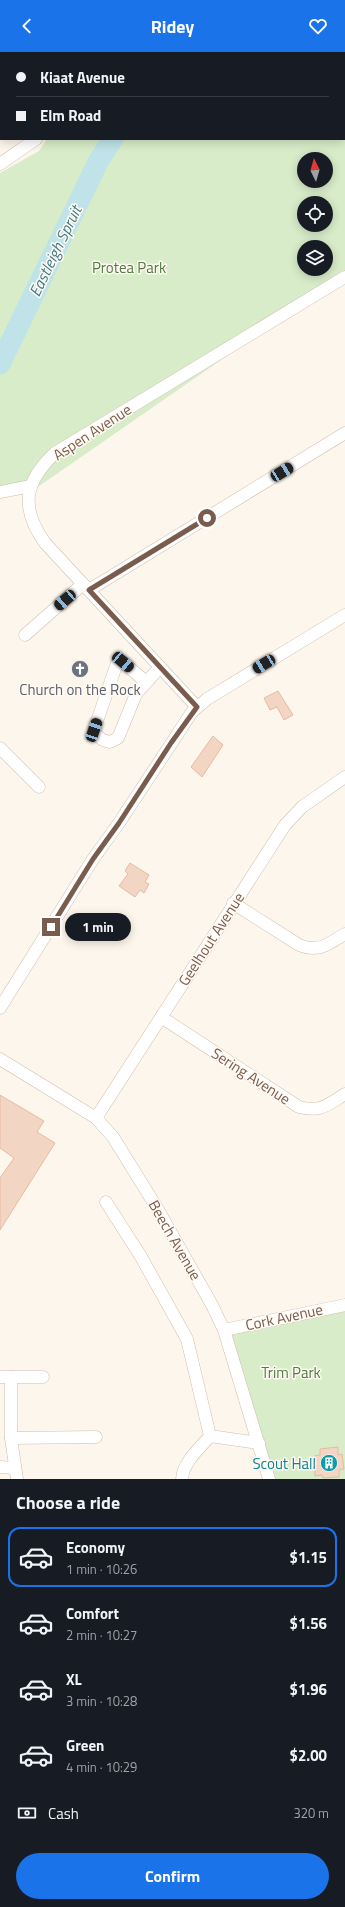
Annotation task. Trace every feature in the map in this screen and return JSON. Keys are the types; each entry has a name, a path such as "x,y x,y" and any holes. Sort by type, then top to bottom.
{"street":[{"path":"0,164 35,140"},
{"name":"Aspen Avenue","path":"197,707 45,543 34,529 29,514 31,486 43,464 55,453 345,277"},
{"path":"25,635 86,587 345,433"},
{"path":"0,492 31,486"},
{"path":"0,1008 93,859 197,707 230,684 345,615"},
{"path":"146,682 123,662 118,663 94,730 95,734 102,740 110,742 118,738 133,700 146,682 160,667"},
{"path":"0,748 39,787"},
{"name":"Geelhout Avenue","path":"96,1118 233,903 285,825 307,804 345,777"},
{"path":"233,903 299,945 308,948 316,949 326,946 345,934"},
{"name":"Sering Avenue","path":"160,1017 299,1107 312,1110 321,1108 345,1094"},
{"name":"Beech Avenue","path":"0,1059 96,1118 113,1137 157,1208 212,1305 224,1330 269,1479"},
{"path":"106,1202 140,1255 187,1339 210,1436"},
{"name":"Cork Avenue","path":"224,1330 345,1305"},
{"path":"0,1467 16,1473 11,1438 6,1377 43,1377"},
{"path":"210,1436 259,1443"},
{"path":"182,1479 182,1472 187,1464 210,1436"},
{"path":"11,1438 96,1437"}],"green space":[{"name":"Protea Park","path":"46,140 345,140 345,274 32,491 0,498 0,173 39,151"},
{"name":"Trim Park","path":"345,1306 345,1479 275,1479 223,1332"}],"building":[{"path":"278,691 293,715 284,720 277,707 270,710 264,698"},
{"path":"213,736 223,745 202,777 191,767"},
{"path":"130,863 149,875 145,882 149,884 144,893 140,890 135,897 119,886 128,874 125,871"},
{"path":"0,1095 44,1121 37,1132 55,1143 0,1230 0,1178 14,1158 0,1148"},
{"name":"Scout Hall","path":"338,1447 338,1455 342,1454 344,1469 339,1470 339,1477 323,1478 322,1475 315,1476 314,1456 320,1455 320,1449"}],"waterway":[{"name":"Eastleigh Spruit","path":"0,364 99,160 112,140"}],"place":[{"name":"Church on the Rock","path":"80,669"},
{"name":"Scout Hall","path":"329,1463"}],"route":[{"path":"51,927 93,859 119,823 187,719 197,707 89,590 207,518"}]}
